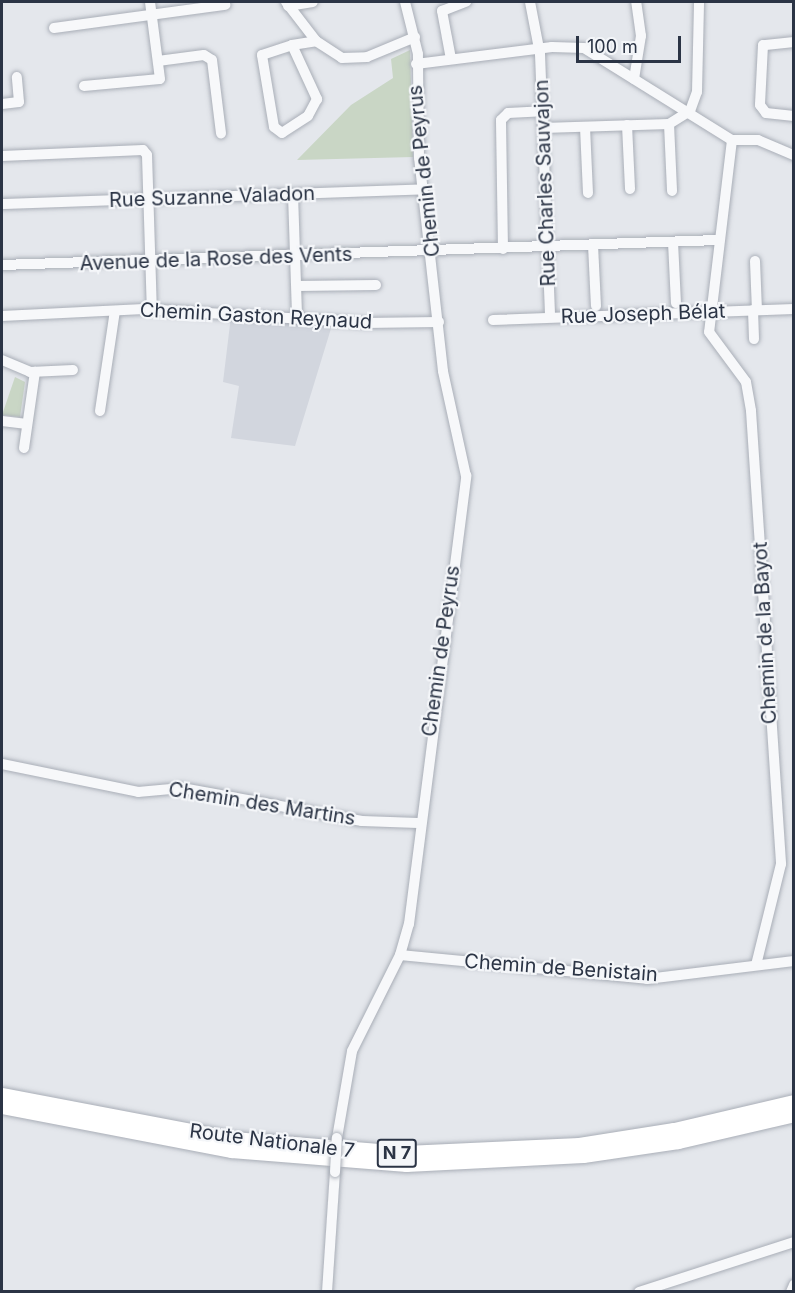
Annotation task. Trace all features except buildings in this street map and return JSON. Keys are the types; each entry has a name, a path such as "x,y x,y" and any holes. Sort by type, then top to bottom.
{"highway":[{"name":"Route Nationale 7","path":"2,1095 233,1139 405,1153 579,1145 674,1131 794,1102"},
{"name":"Route Nationale 7","path":"2,1106 231,1150 406,1164 583,1155 678,1141 794,1114"}],"street":[{"path":"84,86 160,79 150,2"},
{"path":"287,4 313,2"},
{"name":"Chemin de Peyrus","path":"327,1292 337,1138 352,1051 400,955 409,924 418,823 466,476 442,371 439,322 422,189 415,37 405,2"},
{"path":"451,59 442,11 466,2"},
{"name":"Rue Charles Sauvajon","path":"530,2 539,48 550,317"},
{"path":"634,79 641,36 636,2"},
{"path":"543,128 669,124 686,113 698,92 699,2"},
{"path":"287,4 316,41 332,54 355,59 415,37"},
{"path":"54,28 225,5"},
{"path":"292,45 316,99 308,116 282,133 274,126 262,54 292,45 316,41"},
{"path":"794,42 763,45 760,105 766,113 794,116"},
{"path":"416,64 539,48 592,50 686,113 732,140 758,140 794,155"},
{"path":"158,61 204,55 212,60 221,133"},
{"path":"2,104 19,102 17,77"},
{"path":"504,249 501,120 507,112 542,111"},
{"path":"669,124 672,190"},
{"path":"627,125 630,189"},
{"path":"585,127 588,193"},
{"name":"Chemin de la Bayot","path":"732,140 710,312 710,336 740,370 750,394 781,864 756,965"},
{"path":"2,156 143,150 148,199 152,310"},
{"name":"Rue Suzanne Valadon","path":"2,204 422,189"},
{"path":"293,194 297,257 297,315"},
{"name":"Avenue de la Rose des Vents","path":"2,266 719,240"},
{"path":"673,242 676,303"},
{"path":"593,245 596,306"},
{"path":"754,339 755,261"},
{"path":"297,286 376,285"},
{"name":"Rue Joseph Bélat","path":"493,320 794,309"},
{"name":"Chemin Gaston Reynaud","path":"2,316 152,310 297,315 364,323 439,322"},
{"path":"100,411 115,311"},
{"path":"2,360 35,372 73,370"},
{"path":"24,448 35,372"},
{"path":"2,422 27,424"},
{"name":"Chemin des Martins","path":"2,764 138,792 182,788 362,821 418,823"},
{"name":"Chemin de Benistain","path":"400,955 647,979 794,961"},
{"path":"639,1292 794,1242"},
{"path":"791,1292 794,1285"}],"shaded area":[{"path":"231,316 333,322 295,446 231,438 239,386 223,382"}],"green space":[{"path":"410,50 413,157 297,160 351,105 393,78 391,59"},
{"path":"15,377 25,382 20,417 2,415"}]}
